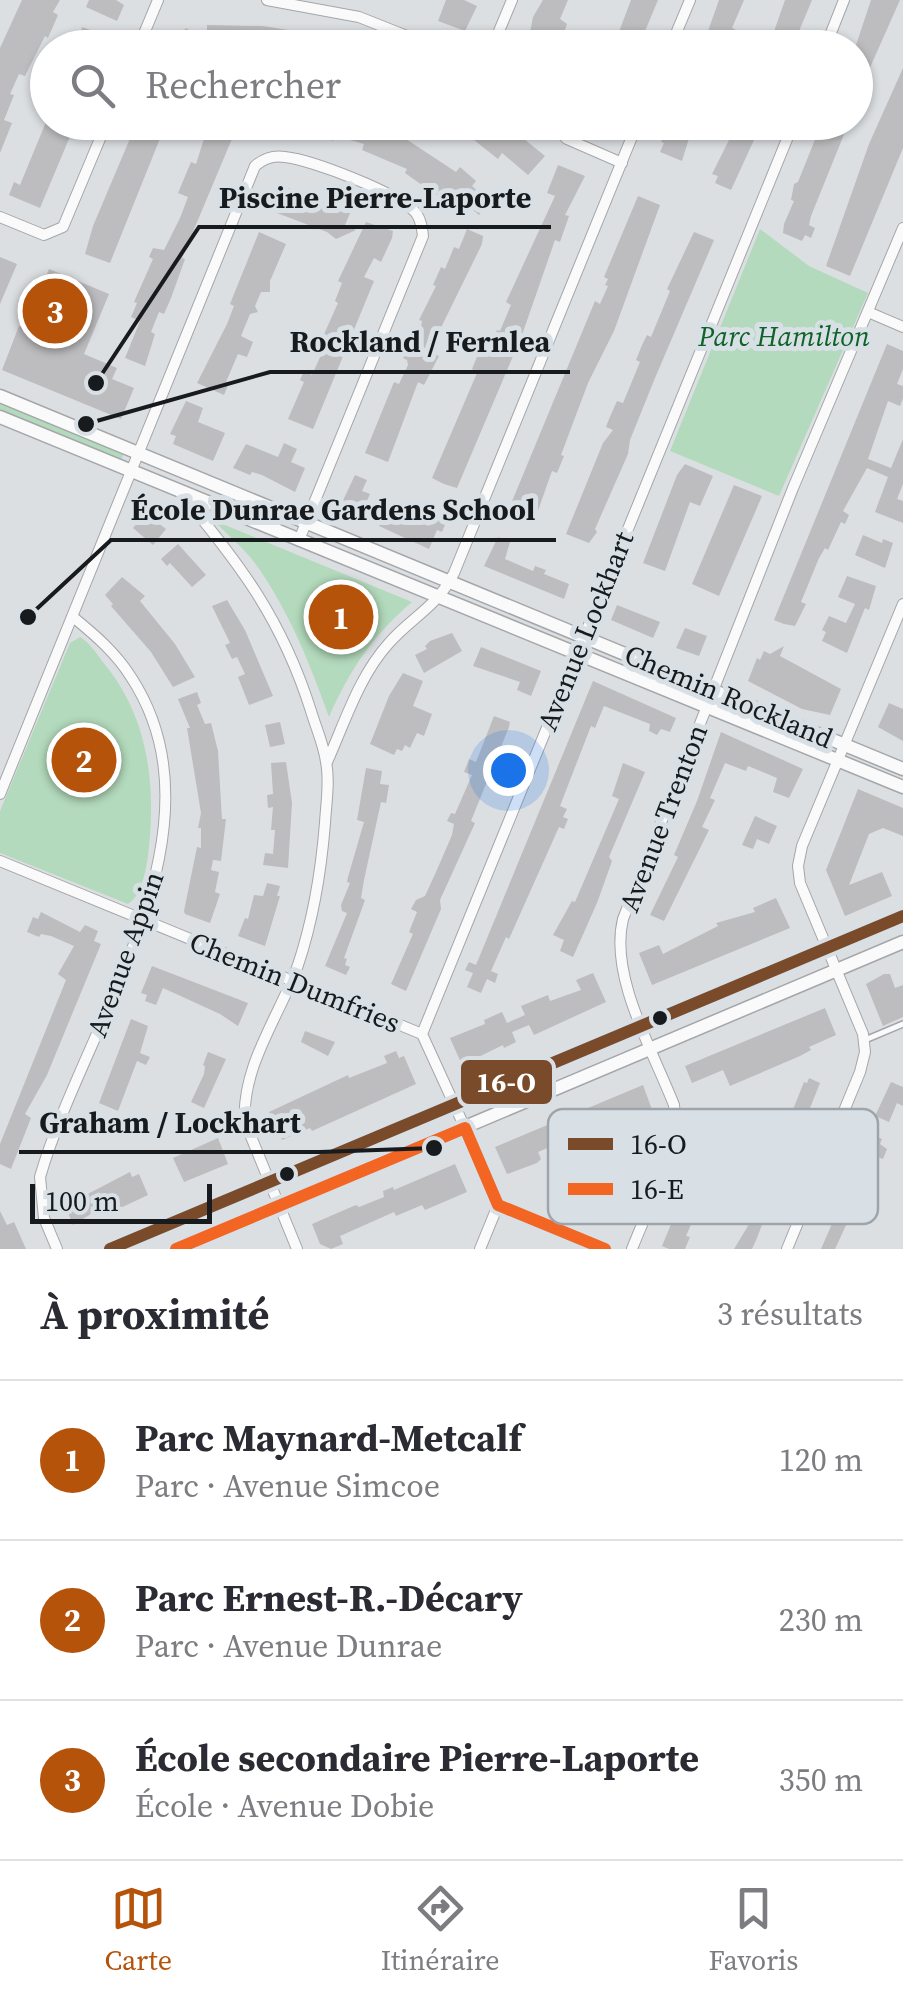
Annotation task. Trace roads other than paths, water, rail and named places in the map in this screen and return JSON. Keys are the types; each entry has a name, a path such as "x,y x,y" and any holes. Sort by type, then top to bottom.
{"street":[{"path":"146,30 158,0"},
{"path":"267,0 334,5 396,30"},
{"path":"500,30 512,0"},
{"path":"678,30 690,0"},
{"path":"832,30 844,0"},
{"path":"0,218 50,234 62,226 99,140"},
{"path":"570,140 622,163"},
{"path":"327,763 367,672 390,641 440,597 450,581 631,140"},
{"name":"Avenue Lockhart","path":"422,1034 787,140"},
{"path":"0,794 255,166 262,160 284,156 352,177 410,208 422,223 423,236 299,540"},
{"name":"Avenue Trenton","path":"675,1109 622,969 619,934 707,707 903,228"},
{"path":"868,312 903,327"},
{"name":"Chemin Rockland","path":"0,396 903,769"},
{"name":"Chemin Rockland","path":"0,417 903,786"},
{"path":"179,490 252,581 276,622 298,669 327,763 322,870 314,919 247,1083 244,1105 245,1122 297,1249"},
{"path":"845,1109 860,1072 865,1040 800,883 798,866 802,846 903,604"},
{"name":"Avenue Appin","path":"57,1249 44,1218 40,1177 158,874 164,828 164,781 151,716 132,678 107,645 73,616"},
{"name":"Chemin Dumfries","path":"0,861 422,1034"},
{"path":"110,1249 903,916"},
{"path":"176,1249 903,942"},
{"path":"422,1034 498,1204 604,1249"},
{"path":"480,1249 498,1204"},
{"name":"Avenue Trenton","path":"632,1249 642,1224"},
{"path":"787,1249 797,1224"}],"lane":[{"path":"865,1040 903,1024"}],"place":[{"name":"École secondaire Pierre-Laporte","path":"55,311"},
{"name":"Piscine Pierre-Laporte","path":"96,383"},
{"name":"Rockland / Fernlea","path":"86,424"},
{"name":"École Dunrae Gardens School","path":"28,617"},
{"name":"Parc Maynard-Metcalf","path":"341,617"},
{"name":"Parc Ernest-R.-Décary","path":"84,760"},
{"name":"Graham / Lockhart","path":"434,1148"}],"park label":[{"name":"Parc Hamilton","path":"784,336"}]}
